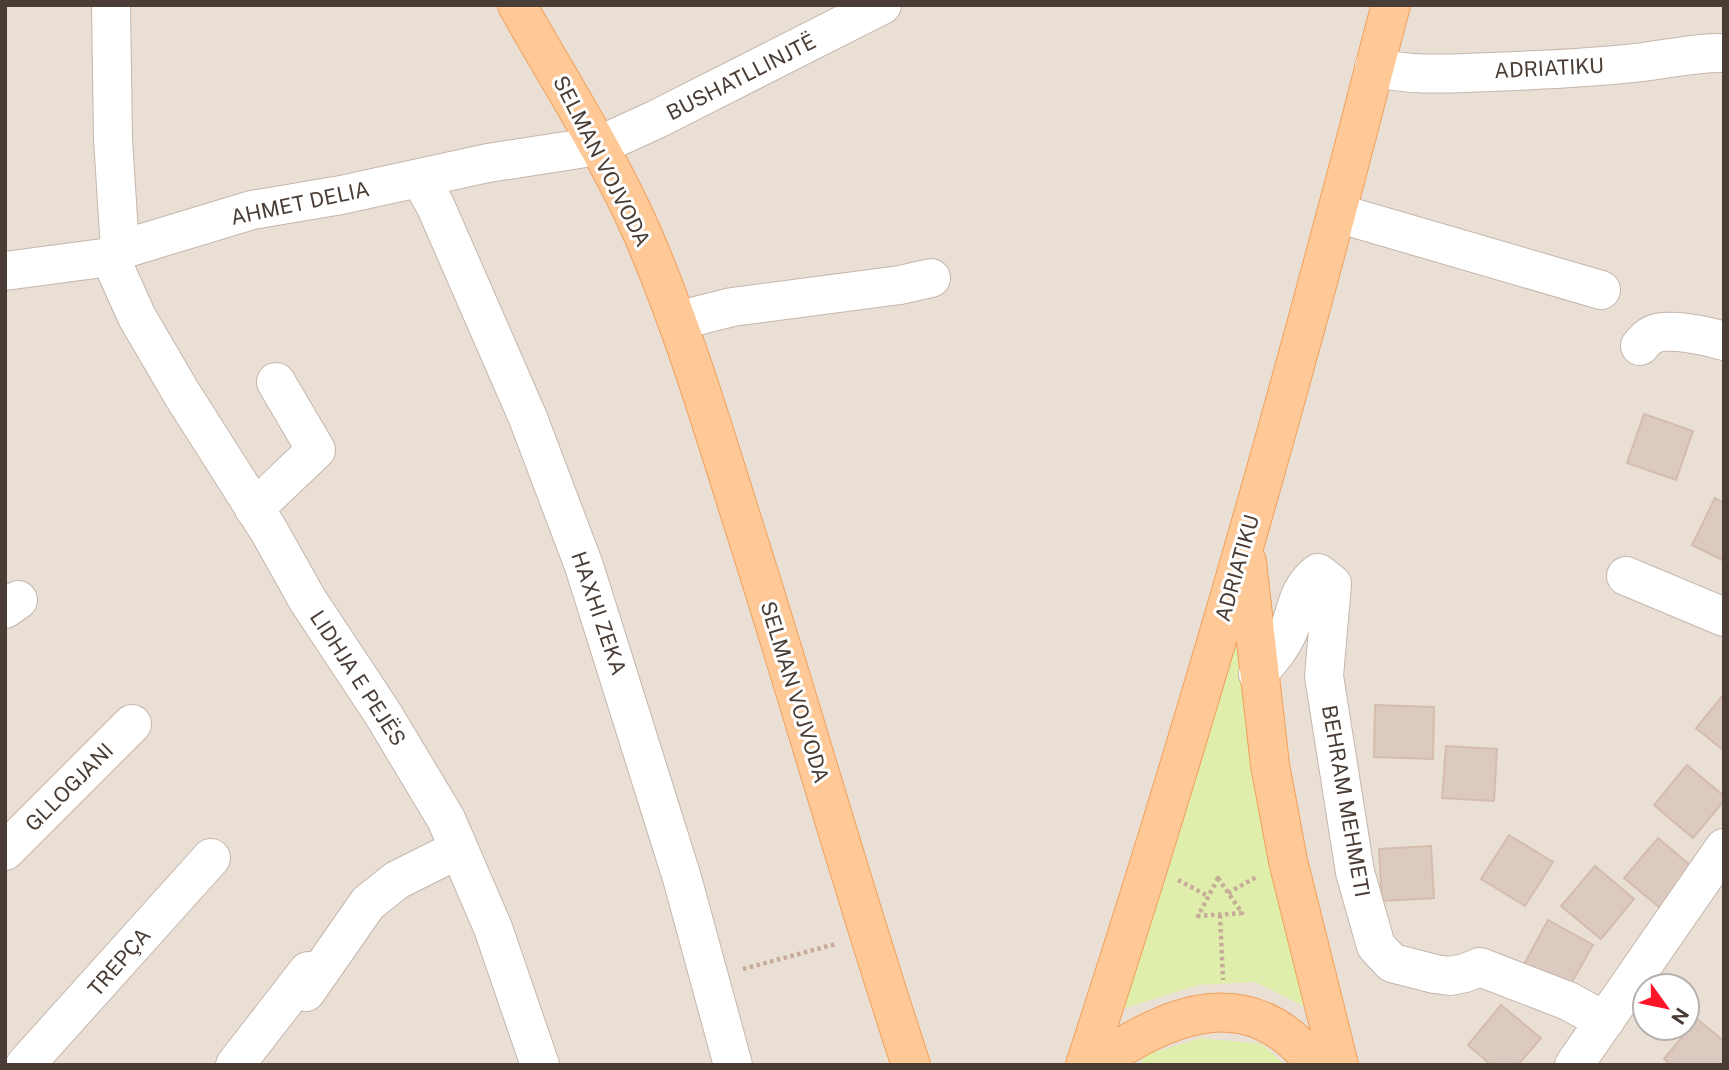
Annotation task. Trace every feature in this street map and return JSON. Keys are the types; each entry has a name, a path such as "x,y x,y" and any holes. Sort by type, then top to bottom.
{"main road":[{"name":"SELMAN VOJVODA","path":"517,5 598,146 643,236 677,321 756,564 868,936 911,1065"},
{"name":"ADRIATIKU","path":"1085,1065 1163,821 1244,542 1337,213 1391,5"},
{"path":"1244,542 1270,765 1288,861 1339,1065"},
{"path":"1094,1065 1137,1036 1178,1019 1228,1012 1253,1016 1273,1024 1288,1035 1317,1065"}],"street":[{"path":"111,5 115,254"},
{"name":"BUSHATLLINJTË","path":"598,146 882,5"},
{"name":"ADRIATIKU","path":"1374,67 1393,72 1424,74 1562,69 1724,53"},
{"name":"AHMET DELIA","path":"5,271 115,254 253,211 488,163 598,146"},
{"name":"HAXHI ZEKA","path":"420,178 436,207 528,418 584,566 682,878 733,1065"},
{"path":"1337,213 1601,289"},
{"name":"LIDHJA E PEJËS","path":"115,254 137,317 182,394 446,819 493,928 540,1065"},
{"path":"677,321 732,306 900,285 931,278"},
{"path":"1640,346 1651,335 1662,332 1724,341"},
{"path":"254,509 316,450 276,382"},
{"name":"BEHRAM MEHMETI","path":"1258,674 1277,651 1287,632 1301,590 1318,573 1332,584 1324,676 1355,873 1376,946 1392,963 1435,974 1450,976 1480,967 1568,1001 1605,1021"},
{"path":"1626,576 1724,617"},
{"name":"GLLOGJANI","path":"5,850 132,724"},
{"path":"1574,1065 1724,848"},
{"path":"235,1065 307,981 368,903 397,880 459,849"},
{"name":"TREPÇA","path":"25,1065 211,858"}],"path":[{"path":"1218,878 1242,913 1220,915 1198,916 1218,878"},
{"path":"1220,915 1223,983 1228,1012"},
{"path":"709,979 868,936"}],"shaded area":[{"path":"5,5 1724,5 1724,1065 5,1065"}],"green space":[{"path":"1247,610 1307,1008 1255,982 1199,985 1122,1009 1167,874"},
{"path":"1200,1038 1262,1044 1285,1065 1139,1065 1146,1055"}],"building":[{"path":"1644,414 1693,431 1676,480 1627,463"},
{"path":"1715,498 1724,503 1724,561 1692,545"},
{"path":"1724,694 1724,751 1696,728"},
{"path":"1375,705 1434,707 1433,759 1374,757"},
{"path":"1446,746 1497,749 1494,801 1442,798"},
{"path":"1687,765 1724,796 1724,801 1693,838 1654,805"},
{"path":"1509,835 1553,862 1525,906 1481,879"},
{"path":"1658,838 1697,871 1664,911 1624,878"},
{"path":"1431,846 1434,898 1382,901 1379,849"},
{"path":"1595,866 1634,899 1601,939 1561,906"},
{"path":"1548,920 1593,945 1567,991 1523,966"},
{"path":"1501,1005 1541,1038 1518,1065 1491,1065 1468,1045"},
{"path":"1701,1022 1724,1041 1724,1065 1671,1065 1664,1059 1678,1042 1701,1042"}]}
